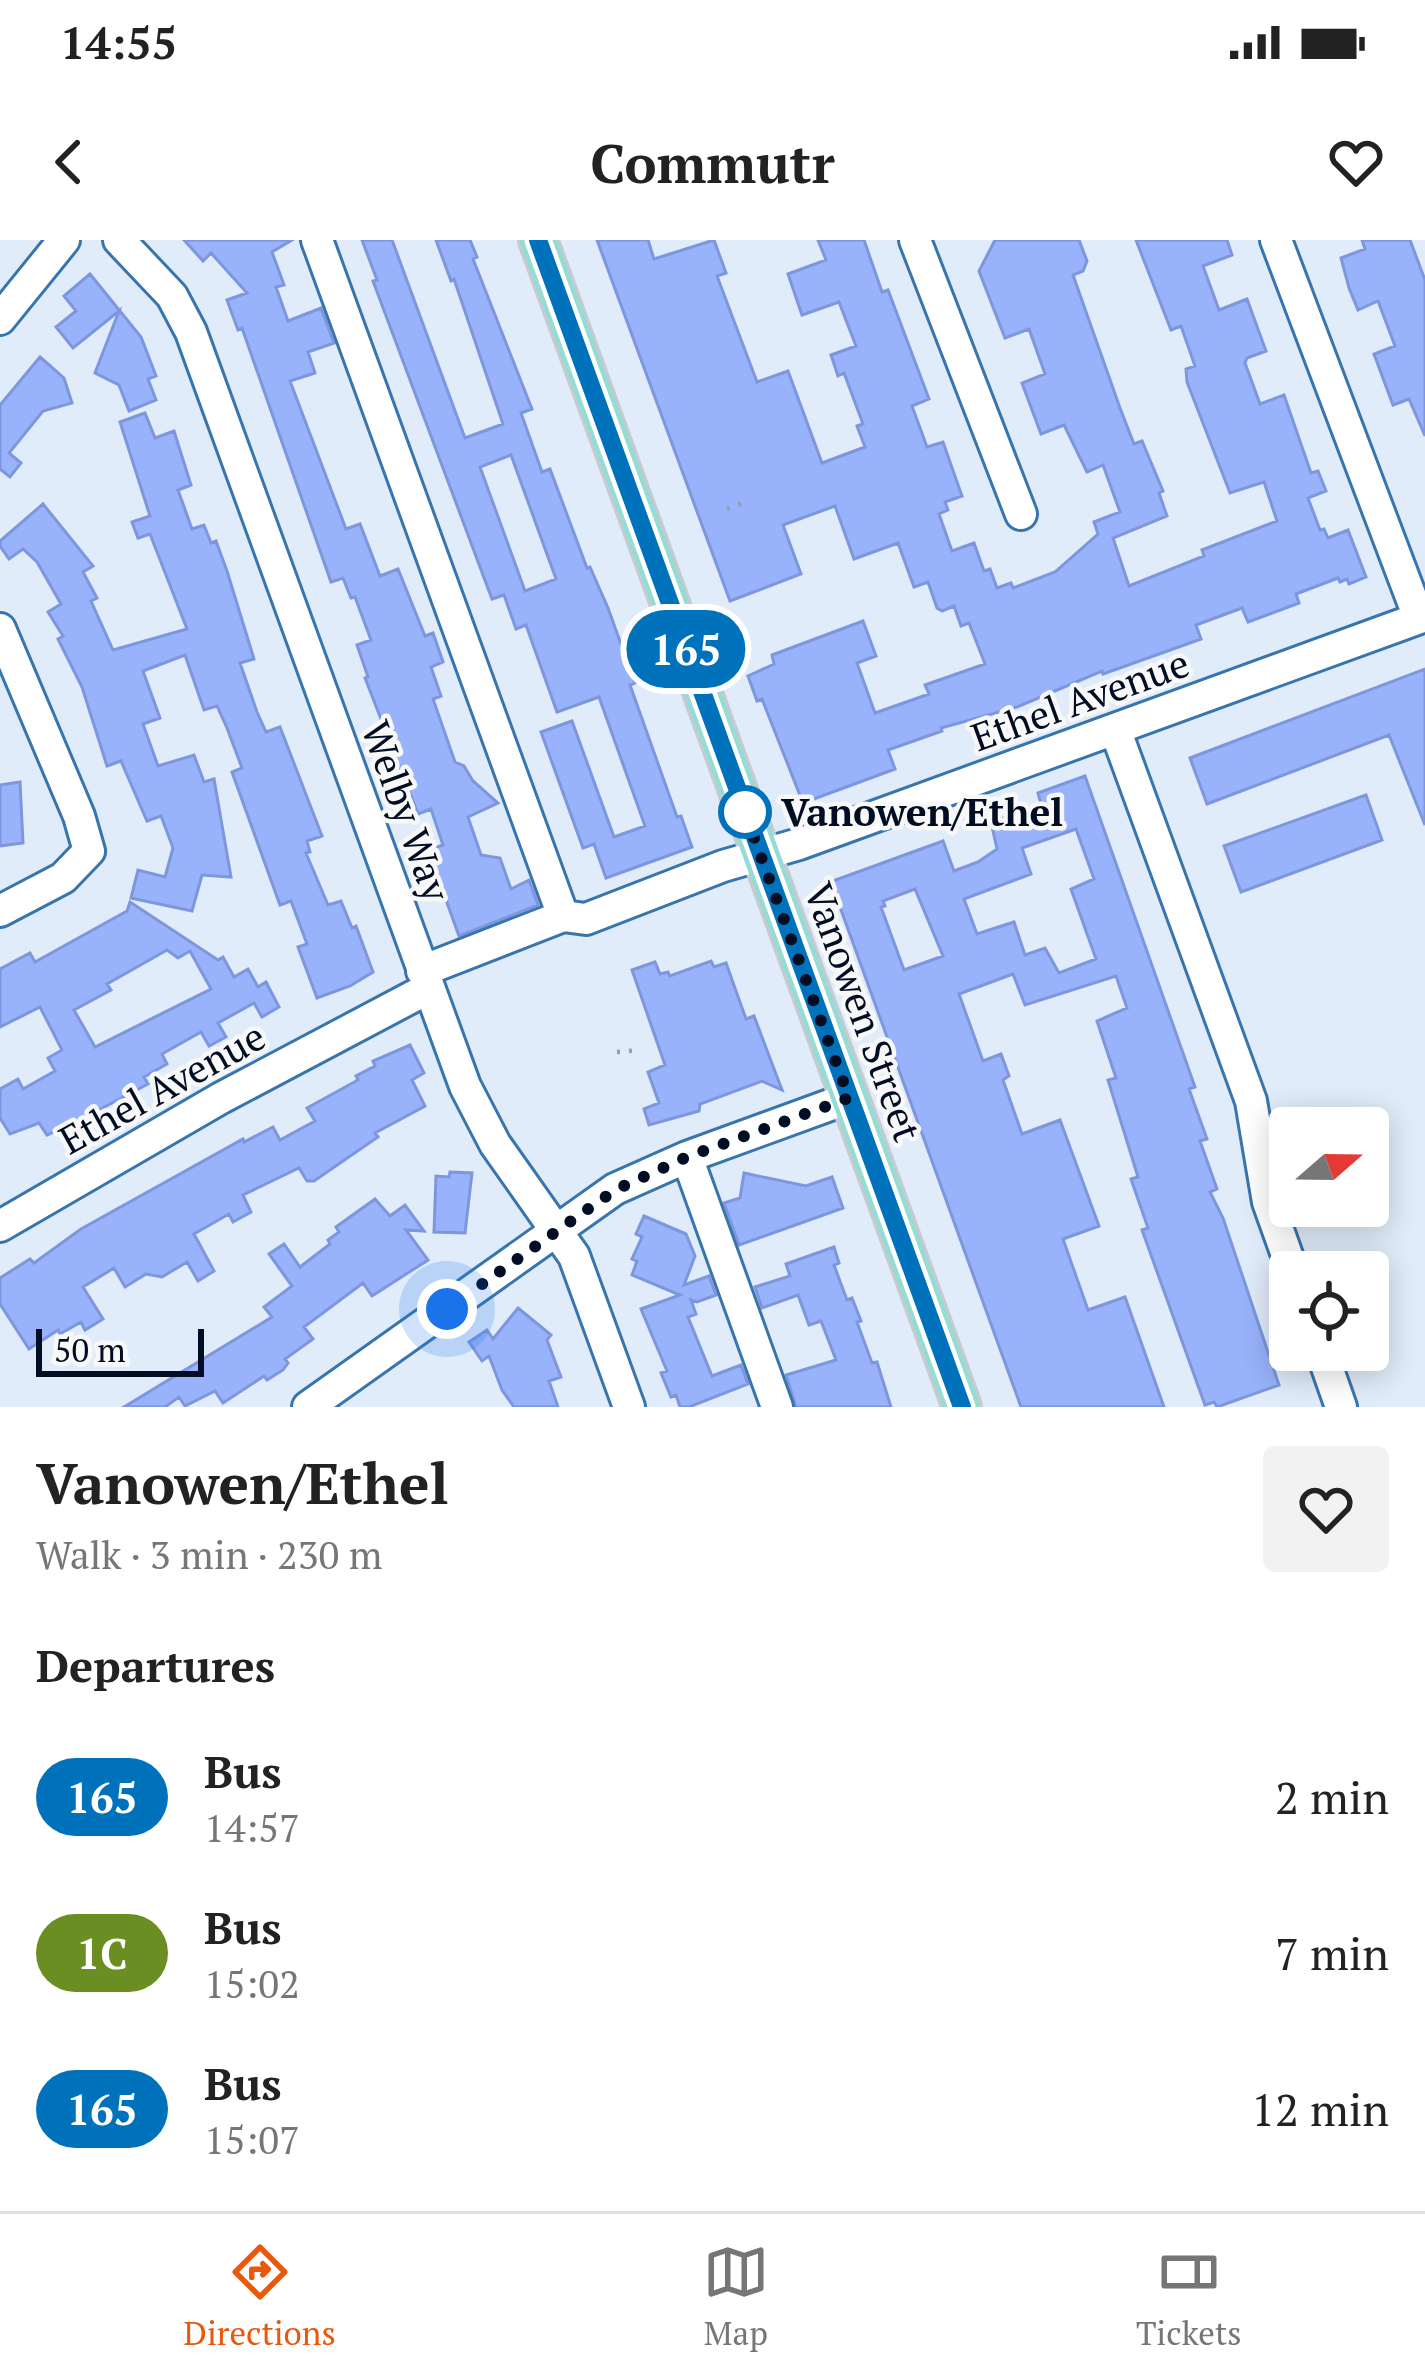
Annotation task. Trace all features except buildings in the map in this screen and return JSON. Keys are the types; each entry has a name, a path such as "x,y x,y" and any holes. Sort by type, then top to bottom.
{"main road":[{"name":"Vanowen Street","path":"538,240 962,1407"}],"street":[{"path":"0,319 64,240"},
{"name":"Welby Way","path":"119,240 172,296 190,332 466,1086 495,1144 574,1256 629,1407"},
{"path":"317,240 563,916"},
{"path":"915,240 1021,514"},
{"path":"1276,240 1422,617"},
{"name":"Ethel Avenue","path":"0,1226 425,980 563,916 586,919 1422,617"},
{"path":"0,629 79,816 89,851 63,878 0,911"},
{"path":"1115,729 1251,1101 1268,1202 1286,1251"},
{"path":"308,1407 345,1396 556,1230 615,1190 687,1157 849,1098"},
{"path":"687,1157 777,1407"},
{"path":"1328,1371 1341,1407"}],"path":[{"path":"727,509 743,503"},
{"path":"616,1052 638,1050"}],"bus line":[{"name":"165","path":"538,240 962,1407"}],"place":[{"name":"Vanowen/Ethel","path":"745,812"}],"route":[{"path":"447,1309 615,1190 687,1157 849,1098 740,799 745,812"}]}
